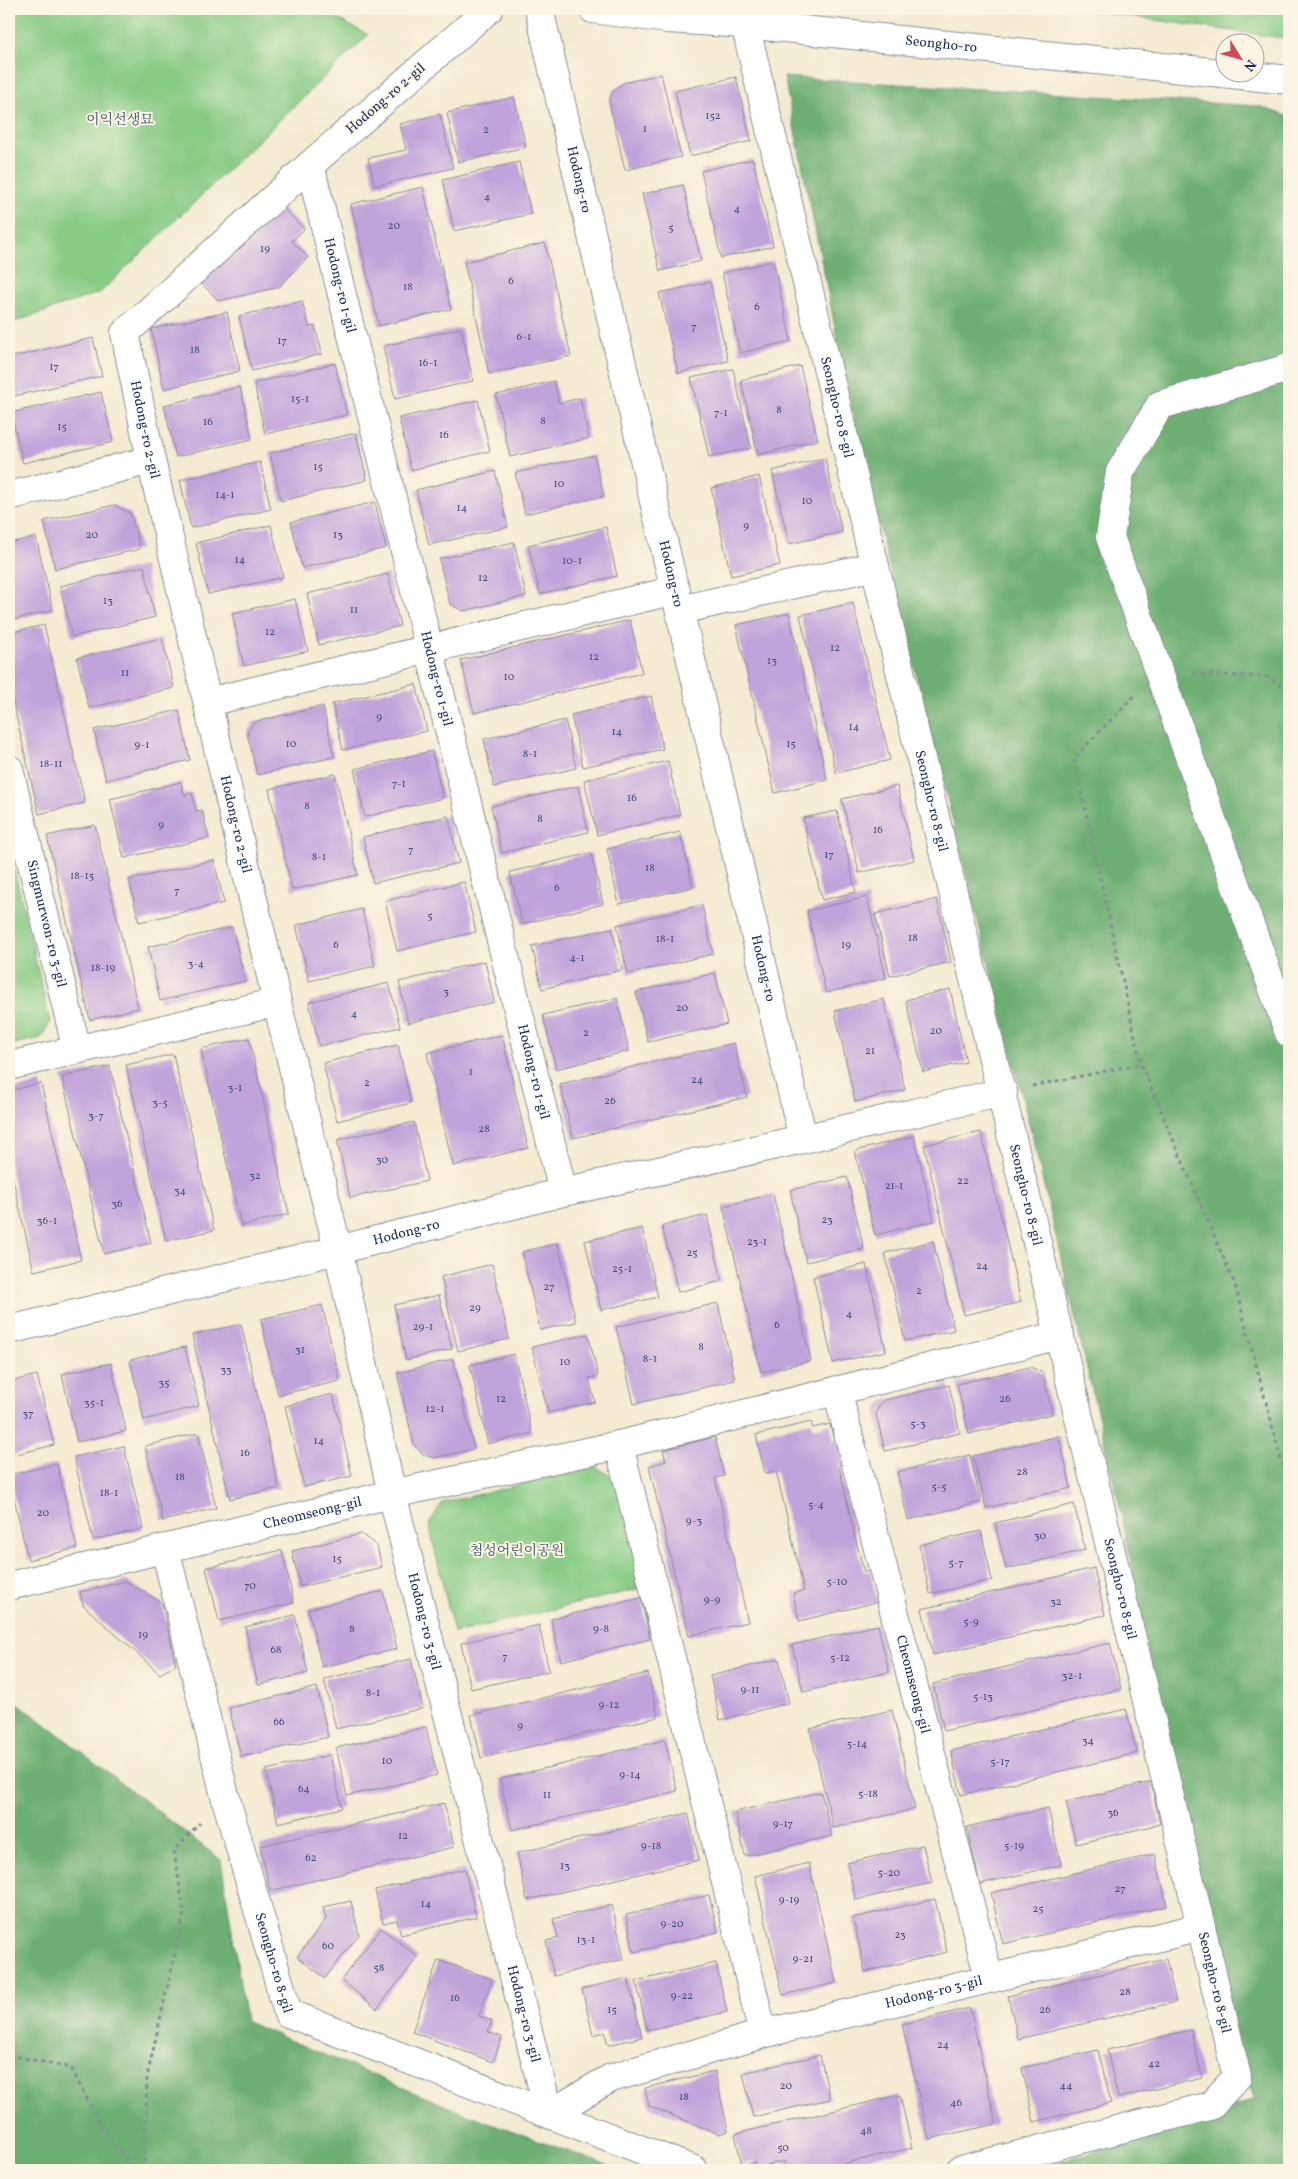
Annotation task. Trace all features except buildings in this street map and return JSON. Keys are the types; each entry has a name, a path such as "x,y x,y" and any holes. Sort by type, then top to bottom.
{"street":[{"name":"Hodong-ro 2-gil","path":"338,1250 277,1002 151,460 125,333 310,165 489,9"},
{"name":"Hodong-ro","path":"539,9 803,1140"},
{"name":"Seongho-ro","path":"593,9 1289,80"},
{"name":"Seongho-ro 8-gil","path":"745,24 1237,2077 1210,2106 960,2170"},
{"name":"Hodong-ro 1-gil","path":"310,165 564,1192"},
{"path":"1289,368 1160,405 1120,472 1110,537 1289,1033"},
{"path":"9,496 151,460"},
{"path":"208,702 430,648 678,600 875,566"},
{"name":"Singmurwon-ro 3-gil","path":"9,768 77,1050"},
{"path":"9,1066 277,1002"},
{"name":"Hodong-ro","path":"9,1330 338,1250 564,1192 803,1140 1002,1092"},
{"name":"Hodong-ro 3-gil","path":"338,1250 392,1494 549,2114 611,2078 763,2034 1202,1927"},
{"name":"Cheomseong-gil","path":"9,1586 392,1494 619,1445 1060,1335"},
{"name":"Cheomseong-gil","path":"837,1390 989,1978"},
{"path":"619,1445 763,2034"},
{"name":"Seongho-ro 8-gil","path":"165,1548 225,1796 288,2013 694,2170"}],"path":[{"path":"1289,692 1270,677 1158,672 1074,758 1141,1064 1235,1286 1289,1489"},
{"path":"1002,1092 1141,1064"},
{"path":"144,2170 147,2077 184,1913 174,1850 225,1796"},
{"path":"9,2055 71,2068 104,2132 134,2170"},
{"path":"204,2170 215,2170"}],"green space":[{"name":"이익선생묘","path":"9,9 319,9 368,35 101,292 9,324"},
{"path":"1077,9 1289,9 1289,39 1266,36 1266,32 1240,32"},
{"path":"784,77 1259,106 1289,117 1289,2170 1034,2170 1254,2100 1192,1882 1123,1521 1034,1144 861,455"},
{"path":"13,864 50,1022 41,1038 9,1045 9,865"},
{"name":"첨성어린이공원","path":"596,1467 617,1480 642,1588 454,1633 429,1524 442,1503"},
{"path":"9,1696 221,1860 246,2022 456,2110 619,2170 9,2170"}]}
